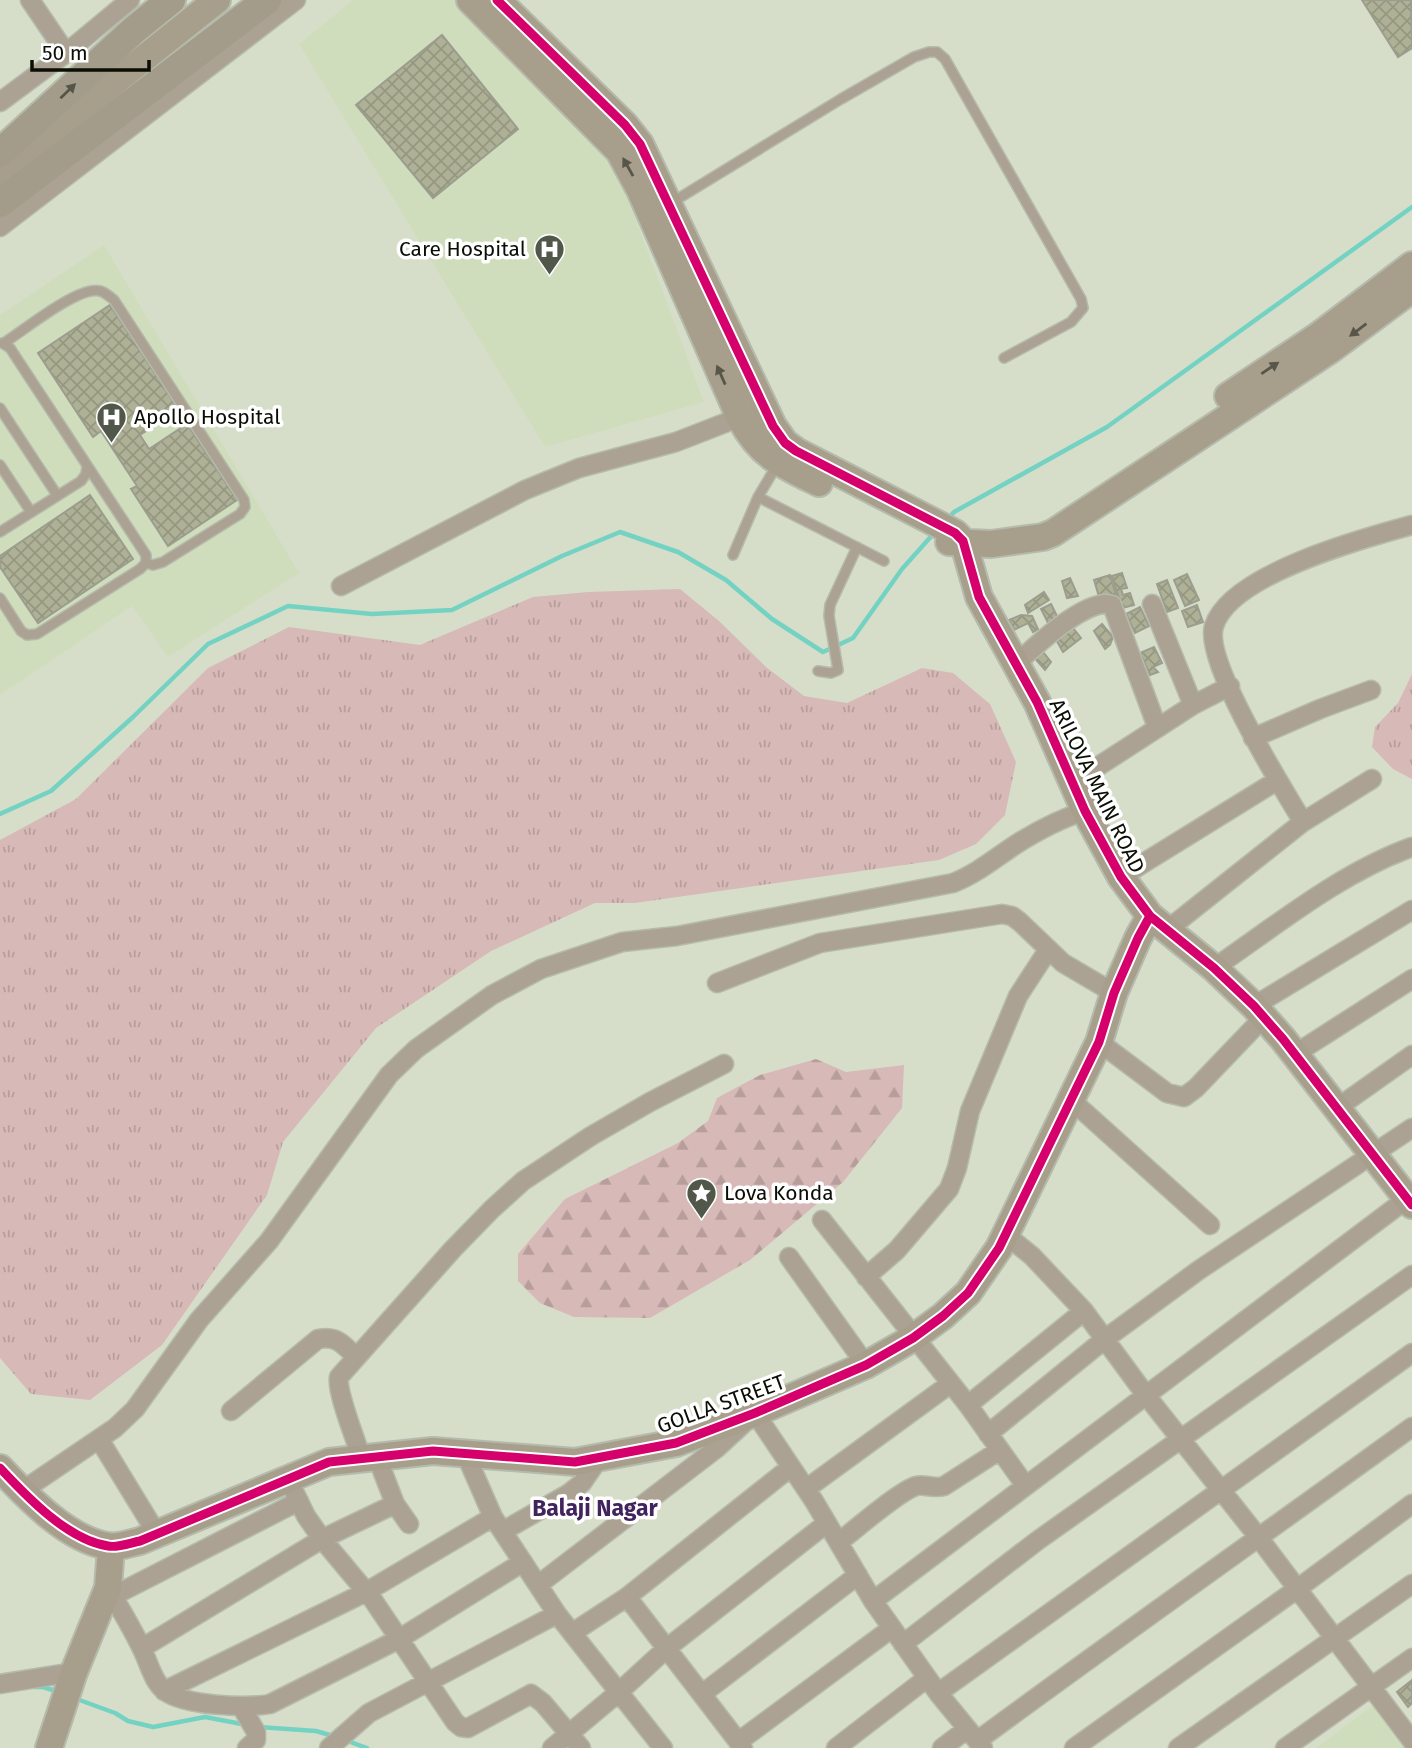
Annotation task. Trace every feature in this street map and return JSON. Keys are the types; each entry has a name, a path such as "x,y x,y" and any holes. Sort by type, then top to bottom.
{"main road":[{"path":"0,153 134,30 172,0"},
{"path":"0,202 267,0"}],"street":[{"path":"30,0 66,53"},
{"path":"0,102 66,53 130,0"},
{"path":"0,173 218,0"},
{"path":"0,227 296,0"},
{"path":"470,0 619,151 640,190 750,439 778,463 940,534 977,544 1043,537 1053,533 1410,296"},
{"path":"497,0 625,125 647,155 773,426 785,443 940,534"},
{"path":"1008,541 1051,516 1318,335 1412,265"},
{"path":"341,586 525,490 579,468 676,442 740,418 764,405"},
{"path":"1303,822 1253,738 1213,646 1213,628 1220,613 1240,594 1278,571 1343,544 1412,525"},
{"name":"ARILOVA MAIN ROAD","path":"940,534 1016,664 1074,782 1085,811 1121,877 1159,923 1214,968 1259,1011 1410,1199"},
{"path":"1152,604 1193,705"},
{"path":"1016,664 1041,639 1064,622 1098,605 1112,605 1157,727"},
{"path":"1074,782 1157,727 1230,686"},
{"path":"1253,738 1371,690"},
{"path":"1159,923 1303,822 1372,779"},
{"path":"1121,877 1278,780"},
{"path":"22,1492 99,1439 135,1409 200,1320 269,1241 389,1075 416,1049 492,995 541,969 622,942 677,936 953,883 968,878 1042,828 1085,811"},
{"path":"1214,968 1325,892 1368,867 1412,847"},
{"path":"1099,1042 1167,1093 1184,1097 1196,1088 1259,1011 1412,910"},
{"path":"717,983 820,943 990,915 1012,916 1081,976 1114,993"},
{"name":"GOLLA STREET","path":"111,1547 140,1541 294,1490 329,1462 433,1451 575,1462 676,1443 755,1413 866,1365 913,1338 968,1293 1006,1235 1099,1042 1114,993 1138,938 1159,923"},
{"path":"866,1277 897,1250 949,1189 957,1168 970,1111 1018,996 1048,950"},
{"path":"1295,1054 1412,979"},
{"path":"1337,1108 1412,1055"},
{"path":"409,1524 395,1504 352,1425 337,1386 339,1377 355,1356 492,1209 523,1181 591,1136 724,1064"},
{"path":"1070,1099 1210,1225"},
{"path":"988,1434 1105,1339 1199,1270 1412,1128"},
{"path":"873,1601 1145,1394 1410,1199"},
{"path":"822,1220 968,1405 1025,1485"},
{"path":"1006,1235 1032,1256 1084,1311 1412,1741"},
{"path":"789,1257 866,1365"},
{"path":"903,1644 1037,1541 1412,1275"},
{"path":"968,1405 1084,1311"},
{"path":"231,1411 318,1339 330,1337 341,1342 355,1356"},
{"path":"938,1693 1412,1353"},
{"path":"806,1489 950,1384"},
{"path":"538,1585 717,1448 755,1413 806,1489 873,1601 938,1693 976,1739"},
{"path":"942,1748 976,1739 1412,1427"},
{"path":"99,1439 157,1534"},
{"path":"839,1542 906,1491 923,1485 937,1488 944,1486 1000,1450"},
{"path":"465,1453 498,1524 557,1614 663,1748"},
{"path":"164,1691 498,1524 568,1494 582,1483 600,1457"},
{"path":"572,1633 627,1597 791,1467"},
{"path":"0,1468 22,1492 85,1540 111,1547 110,1592 69,1688 49,1748"},
{"path":"110,1592 294,1490 322,1539 366,1592 455,1722 468,1728 531,1694 543,1703 581,1748"},
{"path":"142,1648 322,1539 395,1504"},
{"path":"1074,1748 1412,1504"},
{"path":"552,1748 667,1648 827,1523"},
{"path":"110,1592 164,1691 243,1710 270,1704 399,1639 523,1562"},
{"path":"702,1694 858,1575"},
{"path":"1178,1748 1412,1584"},
{"path":"627,1597 741,1745 892,1628"},
{"path":"329,1748 369,1713 557,1614"},
{"path":"1285,1748 1412,1658"},
{"path":"836,1748 928,1678"},
{"path":"0,1684 69,1688"},
{"path":"243,1710 256,1732 256,1740 247,1748"}],"lane":[{"path":"670,204 914,57 929,51 937,52 945,59 1081,299 1083,308 1071,322 1004,358"},
{"path":"0,598 21,631 27,635 37,634 146,563 146,555 10,348 2,343 75,296 91,290 102,291 114,300 244,500 245,507 240,514 163,562 153,565 146,563"},
{"path":"0,408 57,495"},
{"path":"733,555 758,497 778,463"},
{"path":"0,465 31,512"},
{"path":"1,529 81,481 87,466"},
{"path":"758,497 884,561"},
{"path":"818,671 838,670 829,616 830,605 857,547"}],"shaded area":[{"name":"Care Hospital","path":"353,0 458,0 610,150 704,402 545,447 299,44"},
{"name":"Apollo Hospital","path":"104,245 299,573 168,657 132,606 0,695 0,315"},
{"path":"1378,1702 1412,1748 1316,1748"}],"green space":[{"path":"680,589 719,621 766,667 804,696 847,703 922,668 953,673 990,704 1016,762 1005,815 976,844 939,860 635,903 595,903 491,951 376,1028 283,1142 267,1195 162,1345 90,1400 31,1394 0,1358 0,840 76,799 208,668 289,627 420,645 533,597"},
{"path":"1412,674 1412,779 1393,769 1372,747 1375,727 1398,703"},
{"path":"816,1059 846,1072 904,1065 902,1108 843,1182 750,1260 650,1318 574,1317 540,1303 518,1281 518,1254 565,1199 678,1143 708,1121 717,1098 760,1075"}],"building":[{"path":"1362,0 1411,0 1412,48 1398,57"},
{"path":"442,35 518,129 433,198 356,105"},
{"path":"110,305 179,410 140,435 149,449 187,424 237,500 168,546 131,489 137,486 101,431 93,437 38,353"},
{"path":"90,495 133,559 38,623 0,567 0,556"},
{"path":"1122,573 1127,588 1121,589 1123,595 1130,593 1134,605 1122,608 1112,576"},
{"path":"1187,574 1199,600 1185,606 1174,580"},
{"path":"1110,575 1116,595 1100,600 1094,580"},
{"path":"1070,578 1078,596 1067,598 1062,581"},
{"path":"1167,580 1178,608 1167,612 1157,584"},
{"path":"1044,592 1049,600 1028,613 1025,605"},
{"path":"1051,604 1059,620 1049,625 1041,609"},
{"path":"1197,605 1203,622 1188,627 1182,611"},
{"path":"1140,607 1149,626 1135,633 1126,614"},
{"path":"1021,615 1032,616 1038,629 1033,632 1028,623 1014,630 1009,620"},
{"path":"1070,624 1081,638 1063,652 1054,636"},
{"path":"1102,624 1113,637 1105,649 1094,631"},
{"path":"1154,647 1162,663 1153,667 1158,672 1150,675 1140,653"},
{"path":"1040,648 1051,662 1045,670 1032,655"},
{"path":"1412,1680 1412,1703 1408,1707 1397,1692"}],"waterway":[{"path":"949,518 954,512 1107,427 1412,207"},
{"path":"0,814 51,791 208,644 288,606 372,614 452,610 562,556 620,532 678,552 726,580 772,619 823,652 853,638 902,569 935,532"},
{"path":"34,1687 59,1692"},
{"path":"74,1698 115,1713 128,1721 153,1727 205,1717 247,1725"},
{"path":"259,1727 316,1731 333,1736"},
{"path":"345,1740 367,1748"}],"cycle path":[{"path":"497,0 625,125 640,144 773,426 785,443 955,533 963,541 979,597 1037,702 1085,811 1121,877 1150,916 1214,968 1254,1006 1283,1039 1412,1205"},
{"path":"0,1468 35,1504 63,1526 93,1542 116,1546 140,1541 329,1462 433,1451 575,1462 676,1443 755,1413 866,1365 913,1338 943,1316 968,1293 999,1248 1099,1042 1114,993 1150,916"}],"place":[{"name":"Care Hospital","path":"549,276"},
{"name":"Apollo Hospital","path":"111,444"},
{"name":"Lova Konda","path":"701,1220"}],"district":[{"name":"Balaji Nagar","path":"595,1508"}]}
